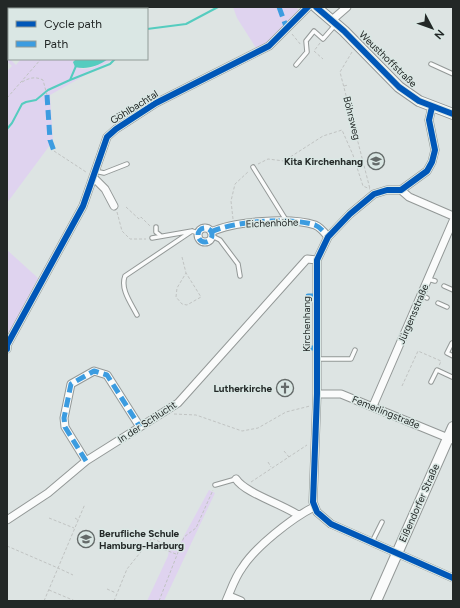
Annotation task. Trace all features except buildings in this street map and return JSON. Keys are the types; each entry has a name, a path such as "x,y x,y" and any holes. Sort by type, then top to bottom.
{"main road":[{"name":"Weusthoffstraße","path":"316,7 357,44 399,87 419,101 453,114"},
{"name":"Eißendorfer Straße","path":"376,601 451,439 453,427"}],"street":[{"name":"Göhlbachtal","path":"7,349 7,345 83,206 107,138 116,129 156,103 269,46 308,7"},
{"path":"334,22 347,7"},
{"path":"432,107 429,120 435,145 432,162 427,171 401,190 409,197 453,216"},
{"path":"94,174 105,189 114,206"},
{"name":"Kirchenhang","path":"314,507 317,394 317,260 328,237 350,214 374,194 387,190 401,190"},
{"name":"Eichenhöhe","path":"212,234 204,228 195,232 204,242 210,240 212,234 233,225 300,221 316,225 328,237"},
{"name":"Jürgensstraße","path":"373,406 424,297 453,222"},
{"name":"In der Schlucht","path":"8,516 48,493 86,461 167,411 184,397 307,259 317,260"},
{"path":"86,461 65,427 64,418 71,384 94,371 106,375 140,427"},
{"name":"Femerlingstraße","path":"317,394 342,394 451,439"},
{"path":"236,479 244,488 287,507 298,515"},
{"path":"241,601 227,598 240,569 248,559 298,515 314,507 320,516 330,524 453,578"}],"lane":[{"path":"296,65 307,52 305,43 314,31 323,39 334,22"},
{"path":"431,64 453,74"},
{"path":"94,174 104,173 127,164"},
{"path":"253,167 287,221"},
{"path":"156,227 156,232 162,236"},
{"name":"Eichenhöhe","path":"152,238 195,232"},
{"name":"Eichenhöhe","path":"136,315 122,282 125,276 195,232"},
{"path":"212,234 220,240 238,264 240,276"},
{"path":"444,286 453,290"},
{"path":"438,303 447,307"},
{"path":"452,343 447,353 453,356"},
{"path":"316,359 351,359 354,350"},
{"path":"432,382 437,370 452,377"},
{"path":"214,485 224,481 236,479"},
{"path":"372,542 382,522"}],"path":[{"path":"287,29 307,52"},
{"path":"323,39 314,51 323,59"},
{"path":"7,98 40,60"},
{"path":"20,82 38,78 42,80 46,88 47,95"},
{"path":"344,87 348,85"},
{"path":"54,151 94,174"},
{"path":"233,225 231,201 235,184 253,167"},
{"path":"114,206 122,231 130,239 141,240 152,238"},
{"path":"126,207 139,219 141,217 156,232"},
{"path":"182,257 186,273 200,297 187,305 179,301 176,292 186,273"},
{"path":"402,386 418,351 441,361 437,370"},
{"path":"167,411 168,413 203,417 242,431 258,428 286,412 316,404"},
{"path":"251,482 306,445"},
{"path":"284,451 289,457"},
{"path":"268,462 272,468"},
{"path":"159,601 184,538 196,528 214,485"},
{"path":"44,601 85,504"},
{"path":"49,518 75,528"},
{"path":"114,601 127,569 152,538 162,543 160,548 177,554"},
{"path":"7,546 73,575"},
{"path":"107,589 117,594"},
{"path":"49,590 75,601"}],"shaded area":[{"path":"233,7 295,7 298,9 298,13 269,42 256,48 237,18"},
{"path":"7,56 8,60 11,60 16,65 20,60 75,60 73,62 82,69 92,68 106,60 112,60 50,95 53,141 7,203 7,71 12,66 7,61"},
{"path":"7,250 38,278 7,338"},
{"path":"209,490 215,493 164,601 147,601 168,556 170,543 178,547"}],"water":[{"path":"75,60 106,60 88,68 75,67 73,62"}],"waterway":[{"path":"148,29 186,24 218,7"},
{"path":"70,80 110,64 114,60"},
{"path":"7,129 12,123 22,104 36,100 48,90 70,80 76,66"}],"marked path":[{"path":"279,7 287,29"},
{"path":"47,95 50,140 54,151"},
{"path":"211,232 221,228 248,223 263,221 292,221 315,225 328,237"},
{"path":"205,228 210,230 212,235 210,240 205,242 200,240 198,235 200,230 205,228"},
{"path":"316,296 308,296 307,348 316,348"},
{"path":"86,461 65,427 64,418 71,384 94,371 107,375 140,427"}],"cycle path":[{"path":"7,349 7,345 83,206 107,137 116,129 156,103 269,46 308,7"},
{"path":"316,7 344,31 399,87 419,101 453,114"},
{"path":"432,107 429,120 435,150 432,162 427,171 401,190 387,190 374,194 350,214 328,237 317,260 317,394 313,502 317,512 331,524 453,578"}],"place":[{"name":"Kita Kirchenhang","path":"376,161"},
{"name":"Lutherkirche","path":"285,388"},
{"name":"Berufliche Schule Hamburg-Harburg","path":"86,539"}]}
